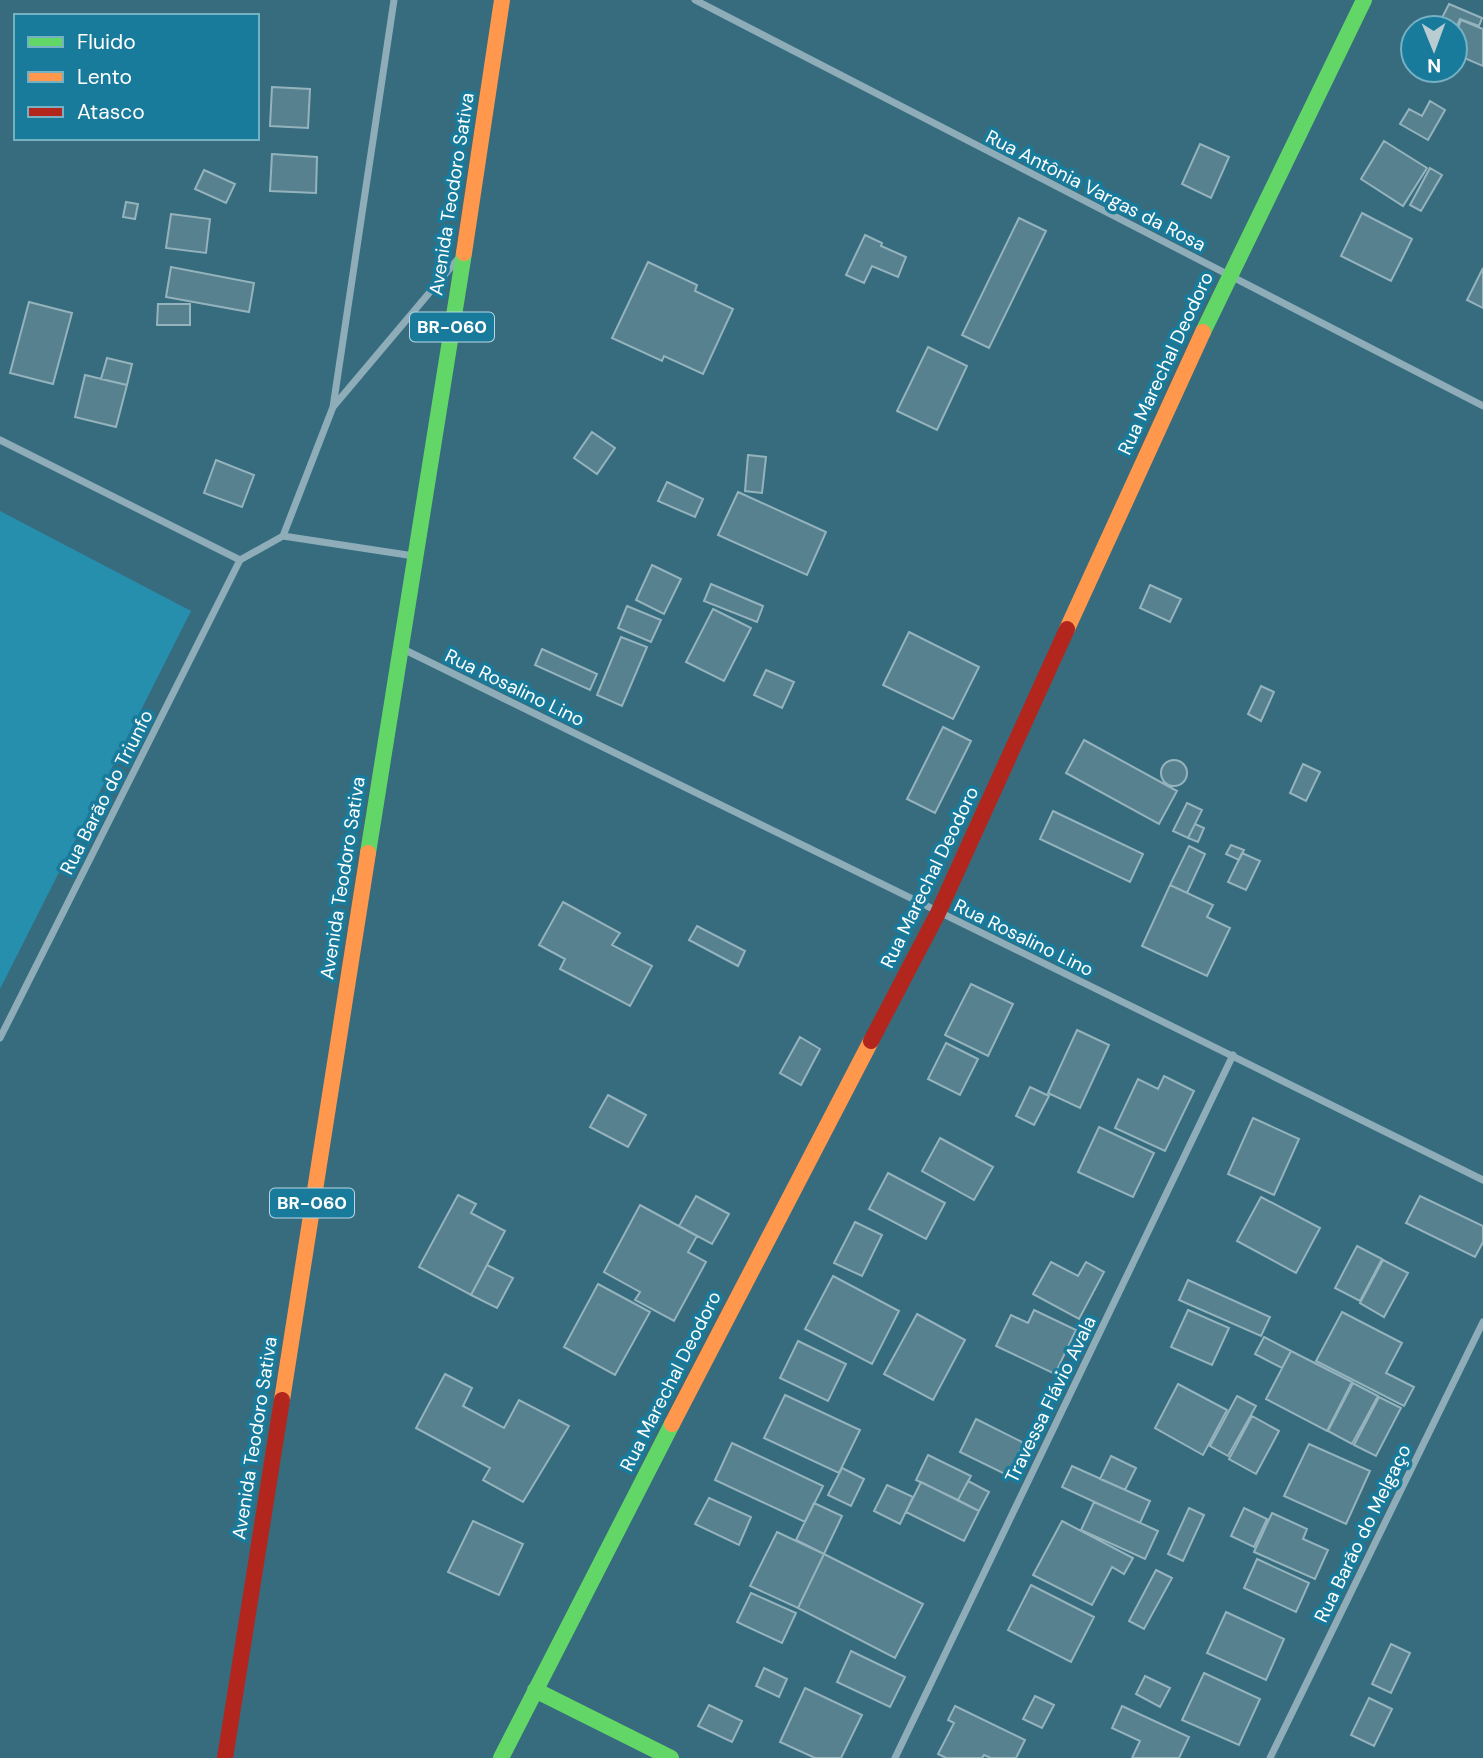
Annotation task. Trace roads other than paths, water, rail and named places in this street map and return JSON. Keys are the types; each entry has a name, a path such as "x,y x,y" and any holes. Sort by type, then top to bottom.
{"street":[{"path":"283,536 333,407 394,0"},
{"name":"Rua Antônia Vargas da Rosa","path":"695,0 1483,406"},
{"name":"Rua Marechal Deodoro","path":"501,1758 938,913 1228,276 1364,0"},
{"name":"Avenida Teodoro Sativa","path":"225,1758 502,2"},
{"path":"333,407 464,251"},
{"path":"0,440 240,560 283,536 415,556"},
{"name":"Rua Barão do Triunfo","path":"0,1038 240,560"},
{"name":"Rua Rosalino Lino","path":"401,649 1483,1180"},
{"name":"Travessa Flávio Avala","path":"895,1758 1233,1055"},
{"name":"Rua Barão do Melgaço","path":"1270,1758 1483,1322"},
{"path":"535,1690 671,1758"}]}
